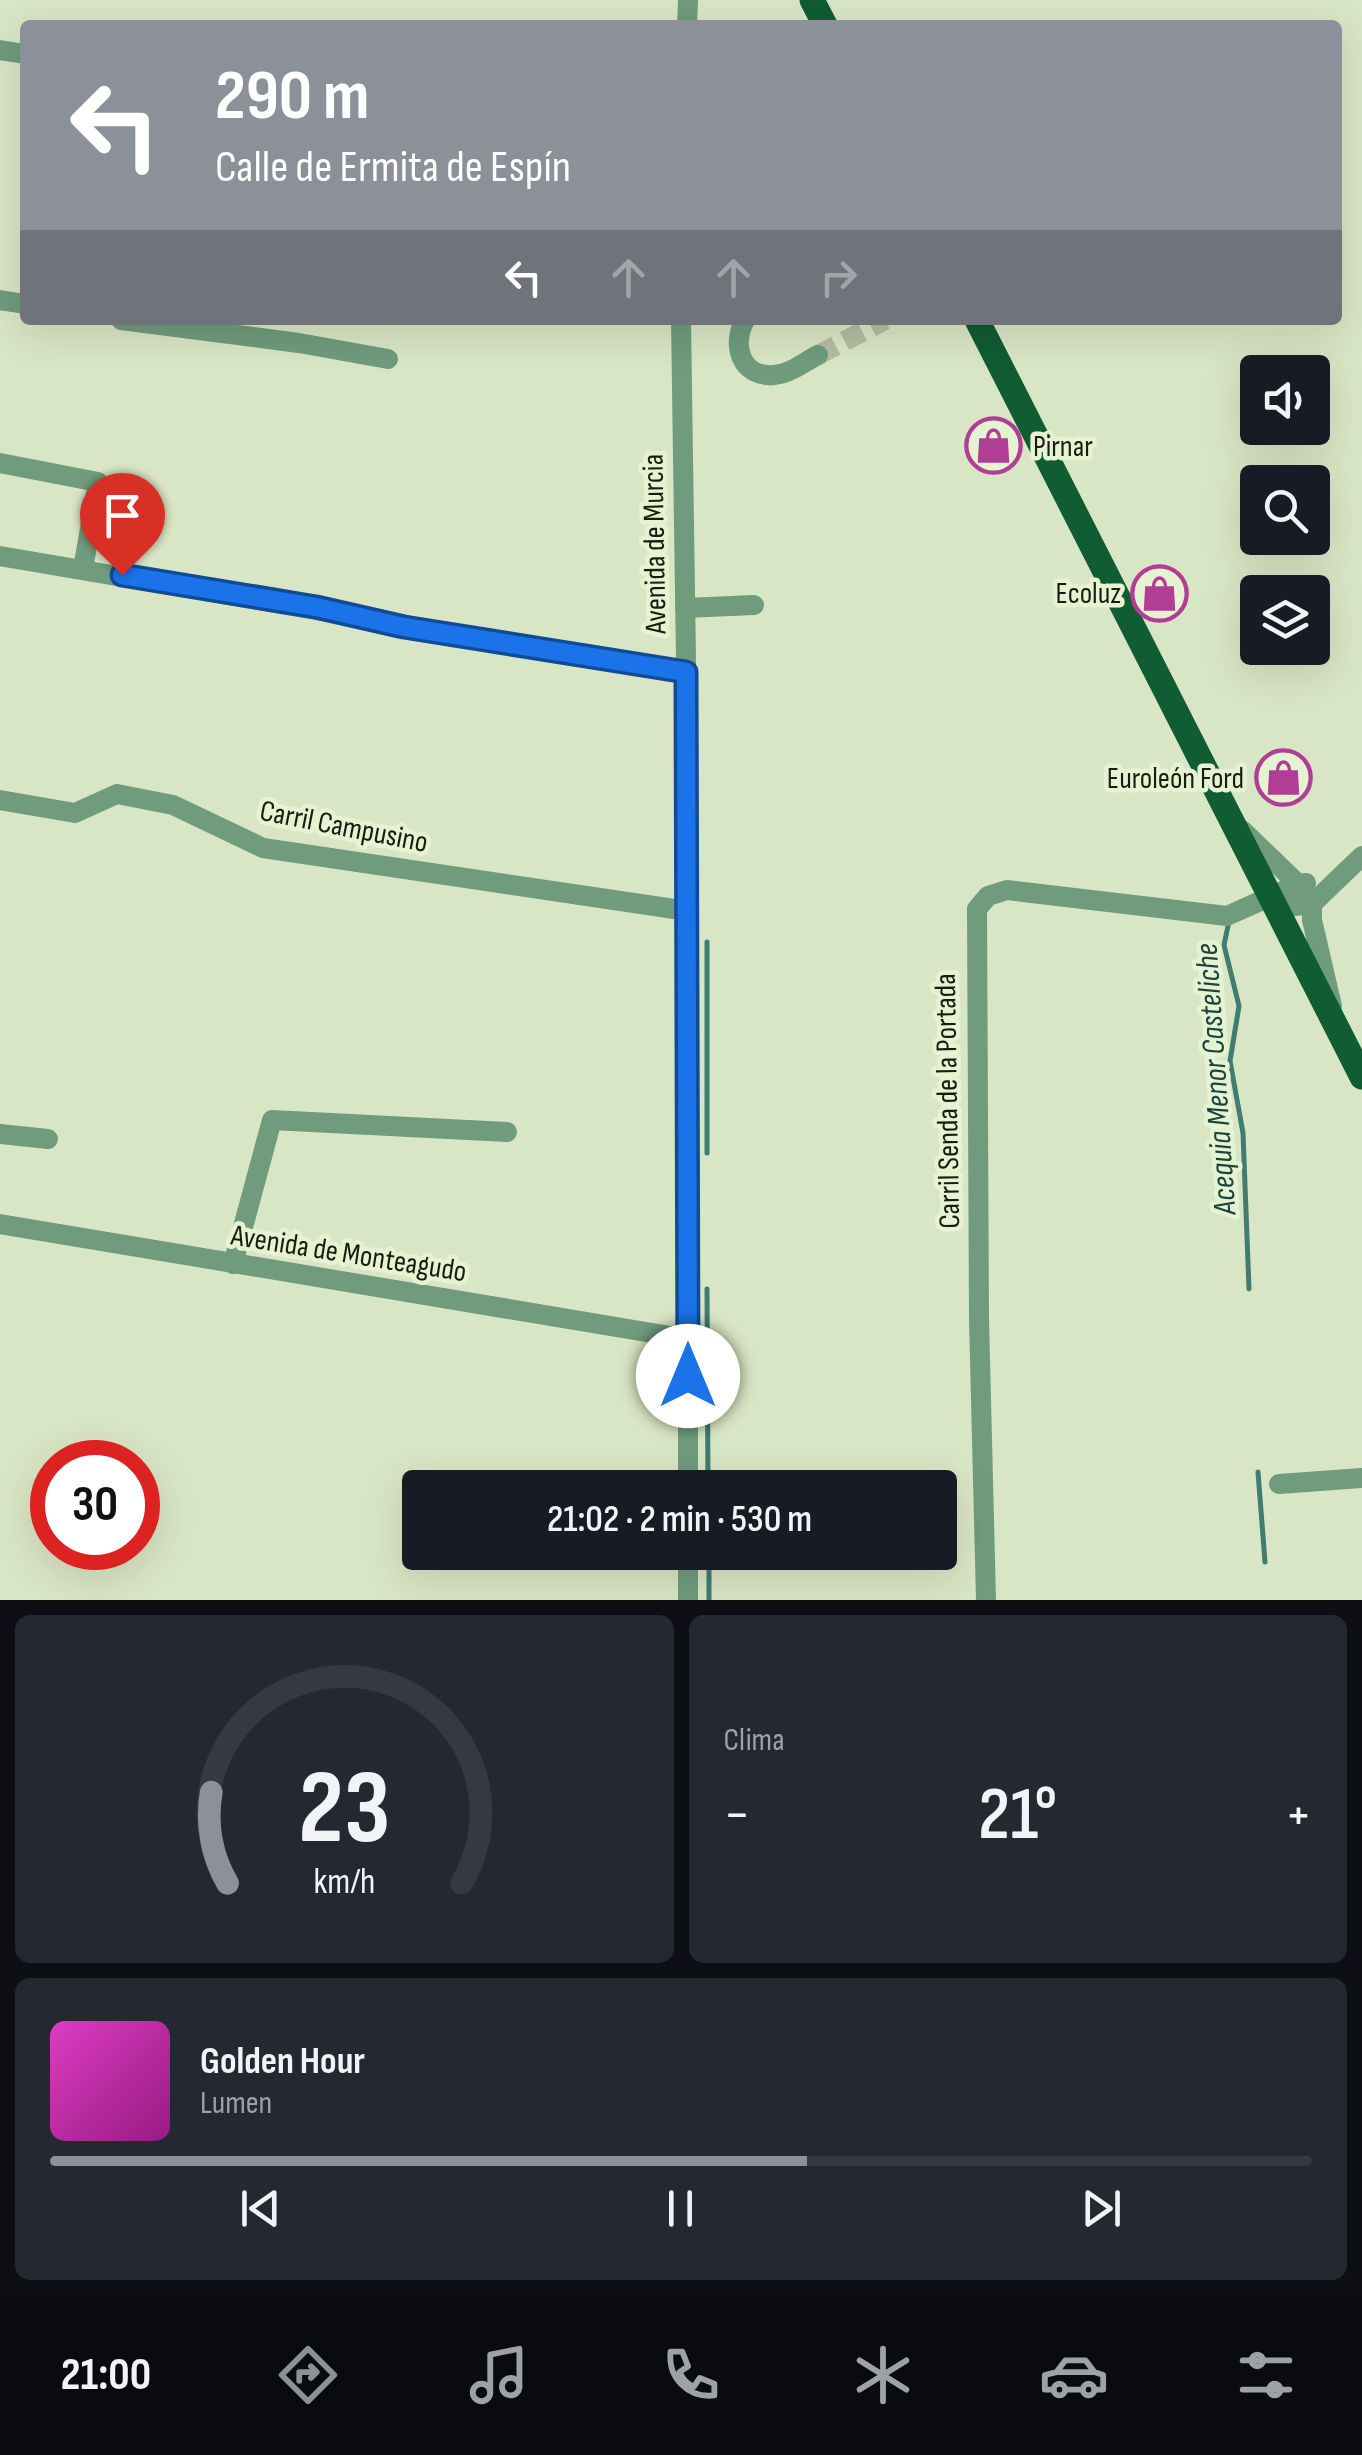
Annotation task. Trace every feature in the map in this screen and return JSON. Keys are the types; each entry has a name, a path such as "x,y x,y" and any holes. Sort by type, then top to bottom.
{"main road":[{"path":"980,325 1362,1076"}],"street":[{"path":"160,325 388,359"},
{"name":"Avenida de Murcia","path":"681,325 688,911 688,1470"},
{"path":"743,325 737,344 739,356 761,374 777,375 818,355"},
{"path":"0,463 98,482 83,569"},
{"path":"0,556 686,672"},
{"path":"685,608 754,605"},
{"name":"Carril Campusino","path":"0,800 75,813 117,794 173,805 263,848 688,911"},
{"path":"1236,824 1298,884 1312,904 1312,920 1337,1026"},
{"path":"1312,904 1362,856"},
{"path":"1274,902 1298,884 1337,877"},
{"name":"Carril Senda de la Portada","path":"986,1600 978,1260 977,909 988,896 1007,890 1227,916 1274,902"},
{"path":"1274,902 1312,904"},
{"path":"233,1264 272,1120 507,1132"},
{"path":"0,1134 48,1139"},
{"name":"Avenida de Monteagudo","path":"0,1224 688,1339"},
{"path":"1279,1484 1362,1478"},
{"path":"688,1570 688,1600"}],"waterway":[{"name":"Acequia Menor Casteliche","path":"1228,926 1224,945 1239,1006 1230,1061 1243,1133 1249,1289"},
{"path":"707,942 707,1153"},
{"path":"707,1289 708,1470"},
{"name":"Acequia Menor Casteliche","path":"1258,1472 1265,1562"},
{"path":"709,1570 709,1600"}],"tunnel":[{"path":"818,355 875,325"}],"place":[{"name":"Pirnar","path":"994,446"},
{"name":"Ecoluz","path":"1160,593"},
{"name":"Euroleón Ford","path":"1283,778"}],"route":[{"path":"122,575 316,607 404,627 686,672 688,1376"}]}
